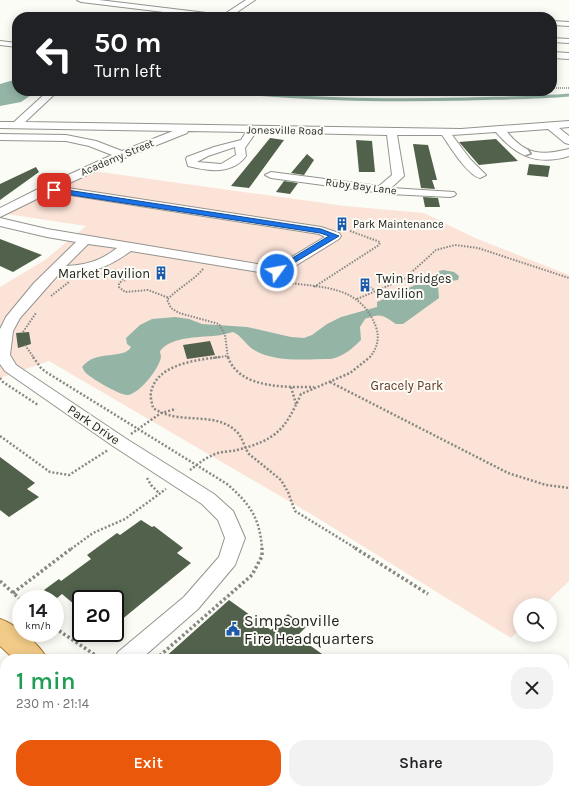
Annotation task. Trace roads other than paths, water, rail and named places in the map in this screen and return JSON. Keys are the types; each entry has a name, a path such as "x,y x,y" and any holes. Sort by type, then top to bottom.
{"main road":[{"path":"0,630 27,654"}],"street":[{"path":"81,0 178,12"},
{"path":"233,12 251,0"},
{"path":"557,23 569,24"},
{"path":"557,40 569,41"},
{"path":"0,43 12,44"},
{"path":"557,55 569,56"},
{"path":"18,124 48,96"},
{"name":"Jonesville Road","path":"0,125 18,124 444,132 569,124"},
{"path":"550,125 569,141"},
{"name":"Academy Street","path":"0,213 48,188 120,154 192,128"},
{"path":"244,142 253,129"},
{"path":"499,129 516,147 527,153 550,156 564,155 569,152"},
{"path":"383,189 398,176 392,132"},
{"path":"444,132 466,161 480,175"},
{"path":"0,137 66,138 92,143 120,154"},
{"name":"Ruby Bay Lane","path":"271,175 383,189 450,194"},
{"path":"0,222 86,239 277,271 335,236 321,231 48,188"},
{"name":"Park Drive","path":"86,239 54,271 13,317 6,331 2,355 10,368 119,442 208,499 226,516 235,538 228,560 191,603 132,654"},
{"path":"54,271 77,270 96,266 107,262 129,246"}],"waterway":[{"path":"557,96 569,95"},
{"path":"284,96 376,100 438,100 556,96"}],"place":[{"name":"Park Maintenance","path":"342,224"},
{"name":"Market Pavilion","path":"161,273"},
{"name":"Twin Bridges Pavilion","path":"365,285"},
{"name":"Simpsonville Fire Headquarters","path":"233,629"}],"park label":[{"name":"Gracely Park","path":"407,385"}]}
